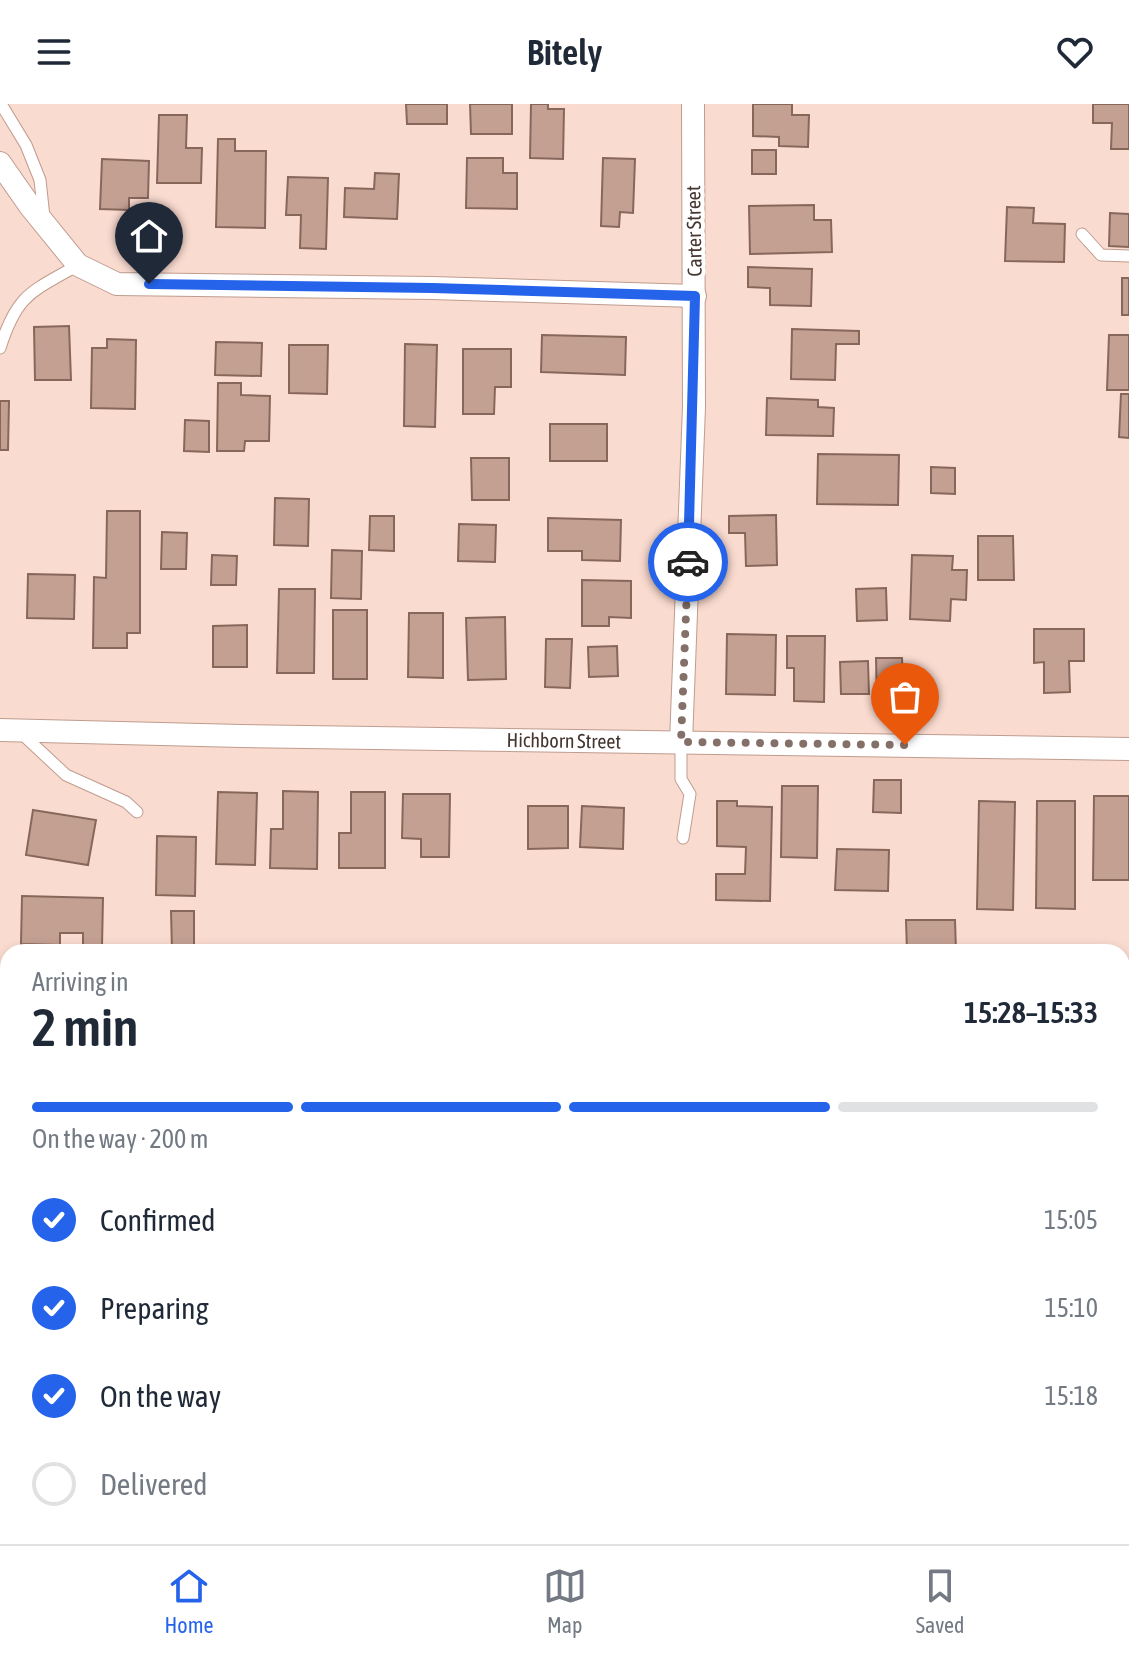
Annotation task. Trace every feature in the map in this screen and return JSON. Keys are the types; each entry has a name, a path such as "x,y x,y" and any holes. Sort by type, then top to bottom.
{"street":[{"name":"Carter Street","path":"681,742 694,407 693,104"},
{"path":"0,163 78,265 117,284 432,288 695,296"},
{"name":"Hichborn Street","path":"9,730 1129,749"}],"lane":[{"path":"1,104 26,145 40,180 44,224"},
{"path":"1082,234 1101,255 1129,256"},
{"path":"0,348 9,320 18,305 37,289 78,265"},
{"path":"9,730 66,775 126,802 137,812"},
{"path":"681,742 681,779 690,794 683,838"}],"building":[{"path":"406,104 447,104 447,124 407,124"},
{"path":"470,104 512,104 512,134 471,134"},
{"path":"531,104 548,104 548,109 564,109 563,159 530,158"},
{"path":"753,104 792,104 792,115 809,115 808,147 779,146 779,137 753,136"},
{"path":"1093,104 1129,104 1129,149 1111,149 1112,123 1093,123"},
{"path":"159,115 187,115 186,148 202,148 201,183 157,183"},
{"path":"218,139 235,139 235,151 266,151 265,228 216,227"},
{"path":"752,150 776,150 776,174 752,174"},
{"path":"467,158 503,158 503,173 517,173 517,209 466,208"},
{"path":"603,158 635,159 633,213 620,212 619,227 601,226"},
{"path":"102,159 149,161 148,198 129,198 129,210 100,209"},
{"path":"375,173 399,174 397,219 344,217 345,188 374,189"},
{"path":"288,177 328,178 326,249 300,248 301,215 286,215"},
{"path":"814,205 814,220 831,220 832,252 750,254 749,206"},
{"path":"1007,207 1034,208 1033,223 1065,224 1064,262 1005,261"},
{"path":"1110,213 1129,214 1129,247 1109,246"},
{"path":"748,267 812,269 811,306 770,305 770,288 748,287"},
{"path":"1122,278 1129,278 1129,315 1122,315"},
{"path":"69,326 71,380 35,380 34,327"},
{"path":"792,329 859,331 859,344 836,344 835,380 791,379"},
{"path":"542,335 626,337 625,375 541,372"},
{"path":"1109,335 1129,335 1129,390 1107,390"},
{"path":"107,339 136,340 135,409 91,408 92,348 107,348"},
{"path":"216,342 262,343 261,376 215,375"},
{"path":"405,344 437,345 435,427 404,426"},
{"path":"289,345 328,345 327,394 289,393"},
{"path":"463,349 511,349 511,387 495,387 494,414 463,414"},
{"path":"218,383 241,383 241,395 270,396 269,441 245,441 244,451 217,451"},
{"path":"1121,394 1129,394 1129,438 1119,437"},
{"path":"767,398 818,400 818,407 834,408 833,436 766,435"},
{"path":"0,401 9,401 8,450 0,450"},
{"path":"185,420 209,421 209,452 184,451"},
{"path":"550,424 607,424 607,461 550,461"},
{"path":"818,454 899,455 898,505 817,504"},
{"path":"471,458 509,458 509,500 472,500"},
{"path":"931,467 955,468 955,494 931,493"},
{"path":"275,498 309,499 308,546 274,545"},
{"path":"107,511 140,511 140,633 127,633 127,648 93,648 94,577 106,578"},
{"path":"776,515 777,565 746,566 745,533 729,533 729,516"},
{"path":"370,516 394,516 394,551 369,550"},
{"path":"548,518 621,520 620,561 582,560 582,551 548,551"},
{"path":"459,524 496,525 495,562 458,561"},
{"path":"162,532 187,533 186,569 161,569"},
{"path":"978,536 1013,536 1014,580 978,580"},
{"path":"332,550 362,551 361,599 331,598"},
{"path":"212,555 237,556 236,585 211,585"},
{"path":"912,555 953,556 952,570 967,570 966,600 951,599 950,621 910,619"},
{"path":"28,574 75,575 74,619 27,618"},
{"path":"582,580 631,581 631,618 609,617 609,626 582,626"},
{"path":"886,588 887,620 857,621 856,589"},
{"path":"279,589 315,589 314,673 277,673"},
{"path":"333,610 367,610 367,679 333,679"},
{"path":"409,613 443,613 443,678 408,677"},
{"path":"505,617 506,679 468,680 466,618"},
{"path":"247,625 247,667 213,667 213,626"},
{"path":"1034,629 1084,629 1084,661 1069,661 1070,692 1044,693 1044,662 1034,663"},
{"path":"727,634 776,635 775,695 726,694"},
{"path":"787,636 825,636 824,702 794,701 794,668 787,668"},
{"path":"546,639 572,639 570,688 545,687"},
{"path":"617,646 618,676 589,677 588,647"},
{"path":"876,658 902,658 904,703 877,704"},
{"path":"868,661 869,694 841,694 840,662"},
{"path":"874,780 901,780 901,813 873,812"},
{"path":"782,786 818,786 817,858 781,857"},
{"path":"283,791 318,792 317,869 270,868 271,829 283,829"},
{"path":"218,792 257,793 255,865 216,864"},
{"path":"351,792 385,792 385,868 339,868 339,833 351,833"},
{"path":"403,794 450,794 449,857 421,857 421,839 402,838"},
{"path":"1094,796 1129,796 1129,880 1093,880"},
{"path":"717,801 737,801 737,806 772,807 770,901 716,900 716,874 745,874 746,847 717,846"},
{"path":"979,801 1015,802 1013,910 977,909"},
{"path":"1037,801 1075,801 1075,909 1036,908"},
{"path":"528,806 568,806 568,848 528,849"},
{"path":"582,806 624,808 623,849 580,847"},
{"path":"33,810 96,820 88,865 26,855"},
{"path":"157,836 196,837 195,896 156,895"},
{"path":"837,849 889,850 888,891 835,890"},
{"path":"22,896 103,898 102,944 83,944 83,933 60,933 60,944 21,944"},
{"path":"171,911 194,911 194,944 172,944"},
{"path":"906,920 955,920 956,944 907,944"}],"way so far":[{"path":"688,562 681,742 905,745"}],"route":[{"path":"149,284 695,296 688,562"}]}
